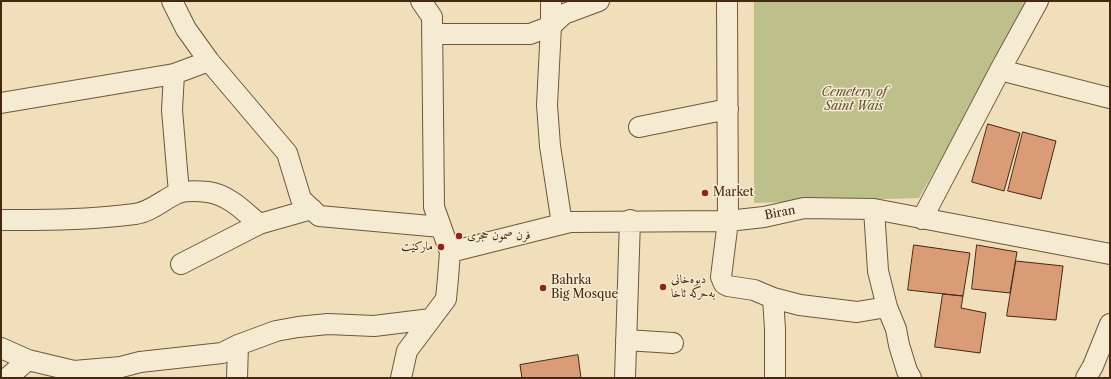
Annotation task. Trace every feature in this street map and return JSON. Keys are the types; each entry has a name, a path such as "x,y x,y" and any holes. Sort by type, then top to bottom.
{"street":[{"path":"172,1 186,29 209,61 287,153 302,199 319,216 441,227"},
{"path":"551,1 547,105 550,146 562,224"},
{"path":"401,378 407,351 446,299 450,252 434,206 429,13 530,34 551,26 564,14 599,1"},
{"path":"727,1 728,221 722,277 724,284 754,290 773,298 800,305 857,312 887,307"},
{"path":"922,219 1038,1"},
{"path":"1,103 174,74 209,61"},
{"path":"1000,70 1110,98"},
{"path":"174,74 172,110 178,193"},
{"path":"639,127 728,109"},
{"path":"1,220 54,221 137,214 178,193 192,191 211,192 232,201 259,224"},
{"path":"180,264 259,224 312,208"},
{"name":"Biran","path":"450,252 570,222 630,220 728,221 804,208 874,209 1110,254"},
{"path":"874,209 878,271 887,307 896,328 899,345 907,371 911,378"},
{"path":"625,378 630,220"},
{"path":"773,298 775,329 775,378"},
{"path":"1,348 28,360 74,371 121,367 140,362 222,353 238,345 276,331 298,327 328,324 374,326 431,319"},
{"path":"1086,378 1093,366 1110,324"},
{"path":"626,340 673,343"},
{"path":"237,378 238,345"},
{"path":"7,378 28,360"}],"green space":[{"name":"Cemetery of Saint Wais","path":"754,1 1032,1 919,198 754,203"}],"building":[{"path":"988,124 1020,133 1004,191 972,182"},
{"path":"1023,132 1056,141 1041,199 1008,191"},
{"path":"914,245 970,253 963,296 908,290"},
{"path":"977,245 1017,252 1010,293 972,289"},
{"path":"1016,261 1063,266 1056,320 1007,316"},
{"path":"943,294 963,296 961,308 986,313 980,353 935,347"},
{"path":"578,355 581,378 522,378 520,365"}],"place":[{"name":"Market","path":"705,193"},
{"name":"فرن صمون حجری","path":"459,236"},
{"name":"مارکێت","path":"441,247"},
{"name":"دیوەخانی بەحرکە ئاخا","path":"663,287"},
{"name":"Bahrka Big Mosque","path":"543,288"}]}
